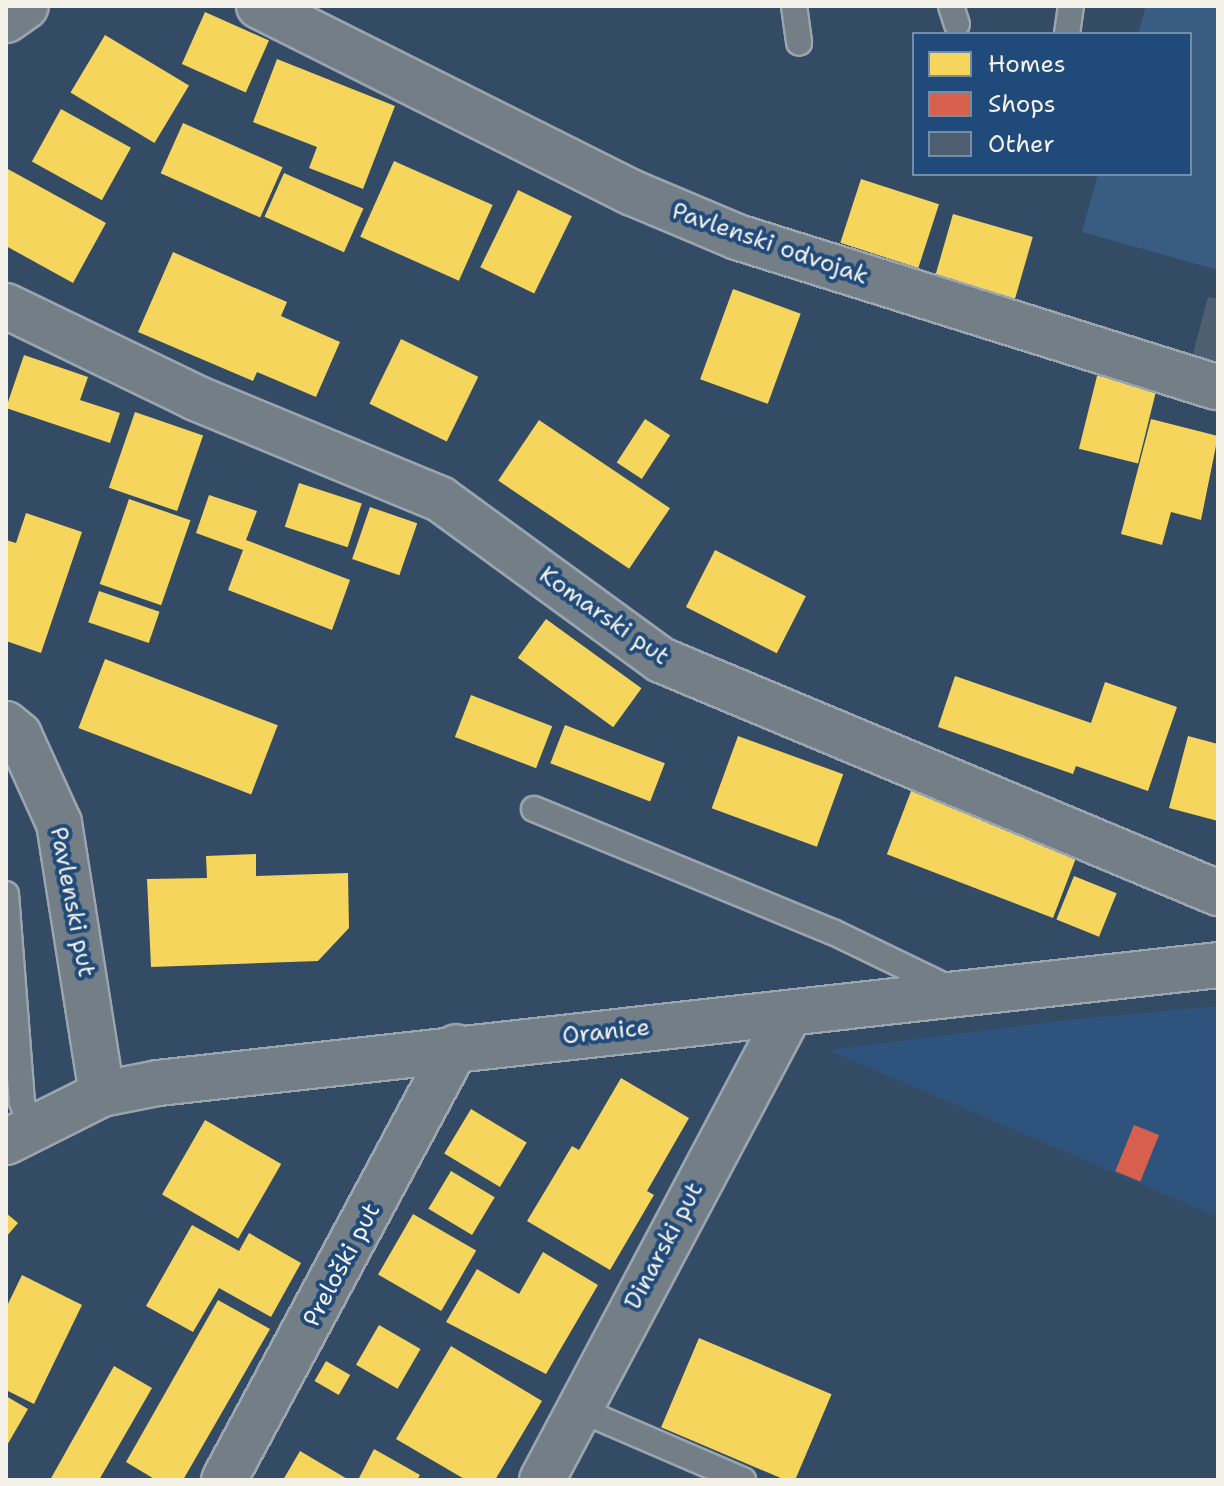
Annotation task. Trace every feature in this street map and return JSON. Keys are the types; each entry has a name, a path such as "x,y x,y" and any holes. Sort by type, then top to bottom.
{"street":[{"path":"6,20 26,6"},
{"name":"Pavlenski odvojak","path":"259,6 633,193 737,237 1216,387"},
{"name":"Komarski put","path":"6,306 196,398 440,499 661,660 1218,893"},
{"name":"Pavlenski put","path":"10,736 59,823 102,1094"},
{"name":"Oranice","path":"16,1117 102,1094 456,1047 789,1014 956,992 1218,965"},
{"name":"Dinarski put","path":"542,1480 789,1014"},
{"name":"Preloški put","path":"224,1480 456,1047"}],"lane":[{"path":"794,6 799,43"},
{"path":"1067,32 1071,6"},
{"path":"534,809 833,932 956,992"},
{"path":"6,894 16,1117"},
{"path":"578,1409 743,1480"}],"shaded area":[{"path":"1146,6 1218,6 1218,270 1082,232 1097,176 1192,176 1192,32 1139,32"},
{"path":"1218,1006 1218,1217 828,1050 1067,1020"}],"building: Homes":[{"path":"205,12 269,40 246,93 182,64"},
{"path":"105,35 189,85 154,143 70,92"},
{"path":"277,59 395,106 363,189 309,168 317,147 253,122"},
{"path":"61,109 131,148 102,200 32,161"},
{"path":"183,123 283,167 260,218 161,173"},
{"path":"394,161 493,205 459,281 360,237"},
{"path":"6,168 106,223 73,283 6,246"},
{"path":"284,173 363,208 344,252 264,217"},
{"path":"861,179 939,204 918,268 840,243"},
{"path":"518,190 572,216 534,294 480,267"},
{"path":"953,214 1033,237 1014,301 935,278"},
{"path":"173,252 287,302 281,316 340,342 316,397 257,372 253,381 138,332"},
{"path":"733,289 801,314 768,404 700,379"},
{"path":"401,339 478,377 447,441 369,404"},
{"path":"24,355 88,377 80,400 120,413 110,443 6,408"},
{"path":"1098,372 1157,387 1138,463 1079,449"},
{"path":"135,412 203,435 177,511 109,488"},
{"path":"645,419 670,435 642,479 617,463"},
{"path":"1151,419 1218,436 1201,520 1171,512 1162,545 1121,534"},
{"path":"539,420 670,508 629,569 498,481"},
{"path":"299,483 362,503 348,547 285,527"},
{"path":"209,495 257,511 246,540 350,580 332,630 228,590 243,550 196,533"},
{"path":"129,499 190,520 161,605 100,584"},
{"path":"370,507 417,523 399,575 352,559"},
{"path":"26,513 82,532 41,653 6,641 6,540 16,543"},
{"path":"715,550 806,596 777,653 686,607"},
{"path":"99,591 160,612 149,643 88,622"},
{"path":"546,619 641,688 613,727 518,658"},
{"path":"105,659 278,725 251,794 78,728"},
{"path":"955,676 1091,723 1105,682 1177,707 1148,791 1076,766 1073,774 938,727"},
{"path":"471,695 552,726 536,768 455,737"},
{"path":"565,725 665,763 650,802 550,763"},
{"path":"738,736 843,774 817,847 712,808"},
{"path":"1188,736 1218,744 1218,821 1169,808"},
{"path":"913,786 1079,850 1053,918 887,854"},
{"path":"256,854 256,876 348,873 349,928 318,961 151,967 147,879 207,878 206,856"},
{"path":"1074,876 1117,893 1099,937 1056,920"},
{"path":"621,1078 689,1118 647,1191 654,1195 610,1270 527,1221 572,1146 579,1150"},
{"path":"471,1109 527,1142 500,1187 444,1154"},
{"path":"205,1120 281,1164 238,1238 162,1194"},
{"path":"451,1171 495,1197 472,1235 428,1209"},
{"path":"6,1213 18,1223 6,1237"},
{"path":"413,1214 476,1250 441,1311 378,1275"},
{"path":"192,1225 239,1251 249,1233 301,1263 271,1317 219,1288 193,1332 146,1306"},
{"path":"543,1252 598,1285 546,1374 446,1322 477,1269 519,1294"},
{"path":"22,1275 82,1305 34,1404 6,1390 6,1308"},
{"path":"218,1300 270,1329 183,1480 156,1480 126,1462"},
{"path":"379,1325 421,1349 398,1389 356,1365"},
{"path":"699,1338 832,1394 795,1480 785,1480 661,1427"},
{"path":"451,1346 542,1401 495,1480 466,1480 396,1439"},
{"path":"326,1361 350,1375 339,1395 314,1381"},
{"path":"114,1366 152,1388 99,1480 50,1480"},
{"path":"6,1396 28,1409 6,1447"},
{"path":"374,1449 420,1475 417,1480 358,1480"},
{"path":"300,1451 349,1480 283,1480"}],"building: Shops":[{"path":"1134,1125 1159,1135 1140,1181 1115,1171"}],"building: Other":[{"path":"1208,297 1218,299 1218,364 1192,357"}]}
